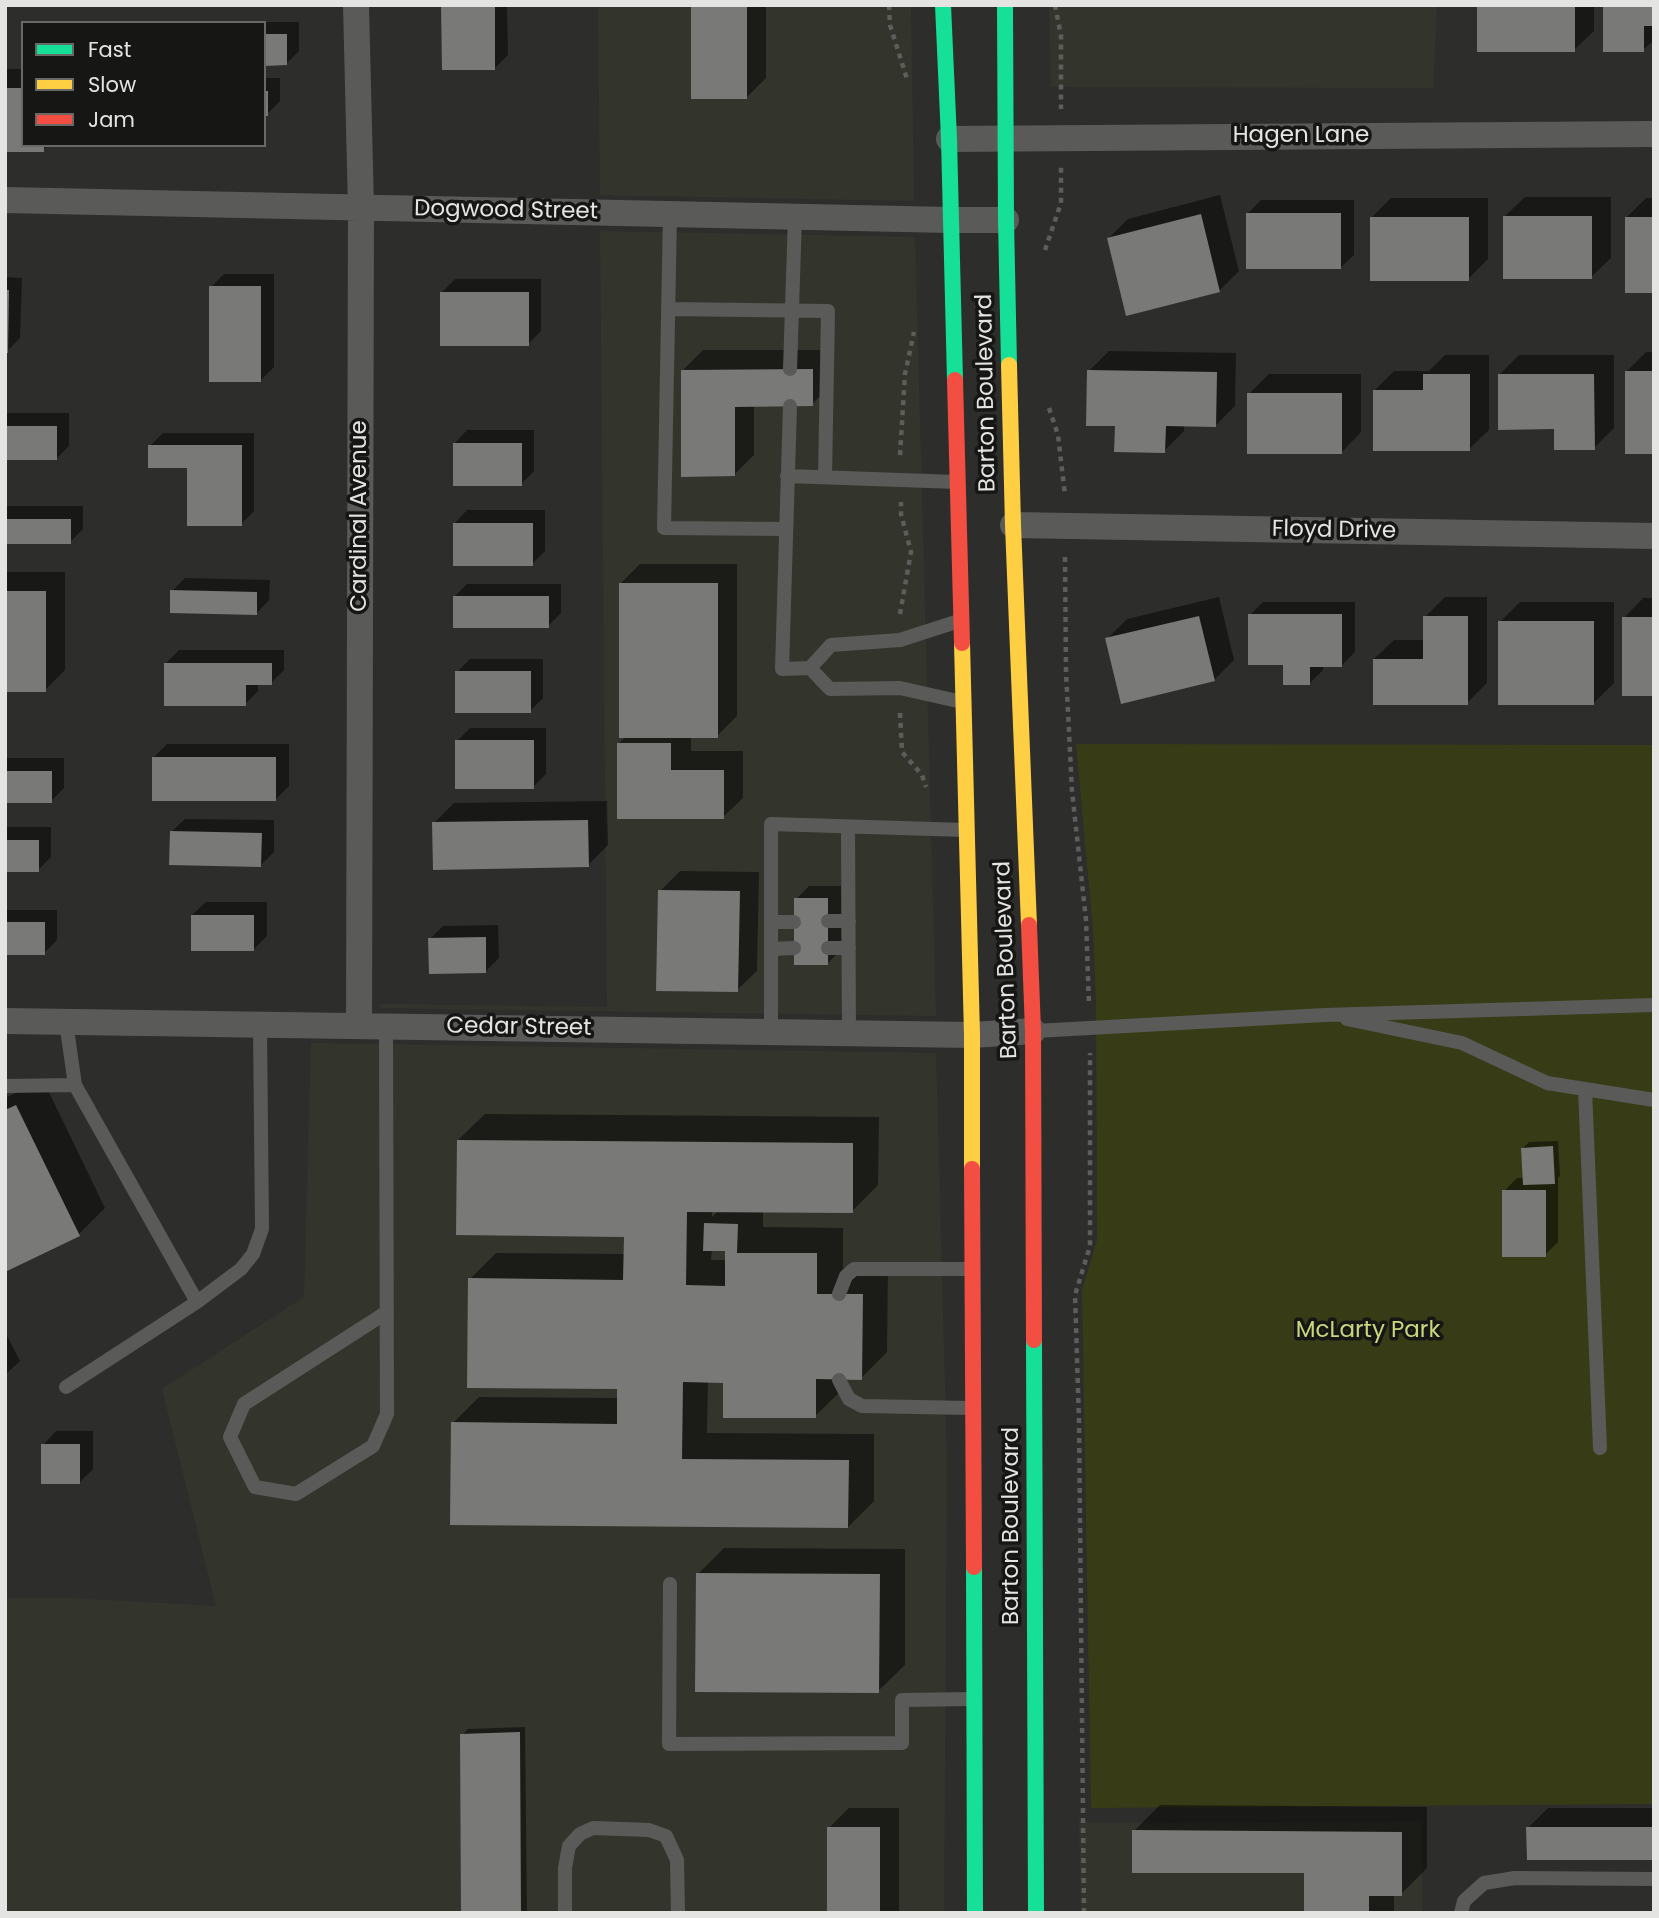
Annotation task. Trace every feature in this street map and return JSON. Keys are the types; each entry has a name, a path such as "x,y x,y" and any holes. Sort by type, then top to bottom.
{"main road":[{"name":"Barton Boulevard","path":"943,5 972,1035 975,1913"},
{"name":"Barton Boulevard","path":"1005,5 1006,220 1013,525 1033,1031 1036,1913"}],"street":[{"name":"Cardinal Avenue","path":"356,5 361,208 359,1026"},
{"name":"Hagen Lane","path":"948,139 1654,134"},
{"name":"Dogwood Street","path":"5,200 1006,220"},
{"name":"Floyd Drive","path":"1013,525 1654,536"},
{"name":"Cedar Street","path":"5,1021 972,1035 1033,1031"}],"lane":[{"path":"670,215 664,528 786,528"},
{"path":"790,369 795,217"},
{"path":"668,309 828,311 825,477"},
{"path":"790,406 782,669 810,668 831,645 900,640 961,621"},
{"path":"787,476 957,482"},
{"path":"810,668 830,689 900,688 963,702"},
{"path":"771,1032 771,824 966,830"},
{"path":"848,827 849,1033"},
{"path":"828,921 849,921"},
{"path":"771,922 794,922"},
{"path":"771,949 794,948"},
{"path":"828,948 849,948"},
{"path":"1033,1031 1325,1015 1654,1005"},
{"path":"1325,1015 1462,1043 1547,1083 1654,1100"},
{"path":"66,1022 75,1085 197,1302"},
{"path":"66,1387 197,1302 242,1269 253,1254 262,1229 260,1025"},
{"path":"386,1026 387,1312 387,1414 373,1446 296,1494 255,1487 230,1437 244,1404 387,1312"},
{"path":"5,1086 75,1085"},
{"path":"1584,1089 1600,1448"},
{"path":"839,1294 846,1276 854,1269 972,1269"},
{"path":"839,1380 849,1399 862,1406 973,1408"},
{"path":"670,1584 668,1744 902,1743 902,1700 974,1699"},
{"path":"565,1913 565,1868 569,1846 580,1834 593,1828 649,1830 666,1836 677,1860 678,1913"},
{"path":"1461,1913 1464,1901 1484,1883 1515,1878 1654,1879"}],"path":[{"path":"889,5 890,25 908,82"},
{"path":"900,615 911,552 901,514 905,374 916,323"},
{"path":"1084,1913 1079,1421 1075,1295 1090,1246 1090,1052"}],"shaded area":[{"path":"598,5 911,5 914,201 600,195"},
{"path":"1049,5 1437,5 1433,88 1051,87"},
{"path":"600,231 915,237 936,1016 380,1008 380,1004 607,1007"},
{"path":"311,1043 936,1053 947,1461 944,1913 5,1913 5,1598 70,1598 216,1606 162,1389 304,1297"},
{"path":"1079,1819 1091,1823 1422,1821 1422,1913 1081,1913"}],"green space":[{"name":"McLarty Park","path":"1076,744 1654,745 1654,1804 1091,1808 1082,1290 1097,1240 1096,1002 1093,930"}],"building":[{"path":"441,5 495,5 495,70 442,70"},
{"path":"691,5 747,5 747,99 691,99"},
{"path":"1477,5 1575,5 1575,52 1477,52"},
{"path":"1603,5 1654,5 1654,26 1644,26 1644,52 1603,52"},
{"path":"266,34 287,34 287,65 266,66"},
{"path":"5,88 21,88 21,147 44,147 44,152 5,152"},
{"path":"266,91 268,91 266,116"},
{"path":"1246,213 1341,213 1341,269 1246,269"},
{"path":"1201,214 1220,292 1126,316 1107,238"},
{"path":"1503,216 1592,216 1592,279 1503,279"},
{"path":"1370,217 1469,217 1469,281 1370,281"},
{"path":"1625,217 1654,217 1654,293 1625,293"},
{"path":"209,286 261,286 261,382 209,382"},
{"path":"5,290 9,290 8,353 5,353"},
{"path":"440,292 529,292 529,346 440,346"},
{"path":"813,369 813,406 735,407 735,476 681,477 681,370"},
{"path":"1087,370 1217,372 1216,427 1166,426 1165,453 1114,452 1115,426 1086,426"},
{"path":"1625,371 1654,371 1654,454 1625,454"},
{"path":"1423,374 1470,374 1470,451 1373,451 1373,390 1423,390"},
{"path":"1498,374 1594,374 1595,450 1554,450 1554,429 1498,430"},
{"path":"1247,393 1342,393 1342,454 1247,454"},
{"path":"5,426 57,426 57,460 5,460"},
{"path":"453,443 522,443 522,486 453,486"},
{"path":"148,445 242,445 242,526 187,526 187,468 148,468"},
{"path":"5,519 71,519 71,544 5,544"},
{"path":"453,523 533,523 533,566 453,566"},
{"path":"619,583 718,583 718,738 619,738"},
{"path":"170,590 257,592 257,615 170,613"},
{"path":"5,591 46,591 46,692 5,692"},
{"path":"453,596 549,596 549,628 453,628"},
{"path":"1248,614 1342,614 1342,667 1310,667 1310,685 1283,685 1283,665 1248,665"},
{"path":"1199,616 1215,681 1121,704 1105,638"},
{"path":"1423,616 1468,616 1468,705 1373,705 1373,659 1423,659"},
{"path":"1622,617 1654,617 1654,696 1622,696"},
{"path":"1498,621 1594,621 1594,705 1498,705"},
{"path":"164,663 272,663 272,685 246,685 246,706 164,706"},
{"path":"455,671 531,671 531,713 455,713"},
{"path":"455,740 534,740 534,789 455,789"},
{"path":"617,743 671,743 671,770 724,770 724,819 617,819"},
{"path":"152,757 276,757 276,801 152,801"},
{"path":"5,771 52,771 52,803 5,803"},
{"path":"588,820 589,867 433,870 432,822"},
{"path":"170,831 262,833 261,867 169,865"},
{"path":"5,840 39,840 39,872 5,872"},
{"path":"658,890 740,891 738,992 656,991"},
{"path":"794,898 828,898 828,965 794,965"},
{"path":"191,915 254,915 254,951 191,951"},
{"path":"5,922 45,922 45,955 5,955"},
{"path":"486,937 486,973 429,974 428,938"},
{"path":"16,1105 80,1236 5,1272 5,1110"},
{"path":"457,1140 853,1143 853,1213 687,1212 686,1285 725,1286 725,1251 703,1251 704,1223 738,1224 737,1253 817,1253 817,1294 863,1294 862,1380 816,1379 816,1418 723,1418 723,1383 683,1382 682,1459 849,1460 848,1528 450,1525 451,1422 617,1424 617,1389 467,1388 468,1278 623,1280 624,1237 456,1235"},
{"path":"1553,1146 1555,1184 1523,1185 1521,1148"},
{"path":"1502,1190 1546,1190 1546,1257 1502,1257"},
{"path":"41,1444 80,1444 80,1484 41,1484"},
{"path":"696,1573 880,1574 879,1693 695,1692"},
{"path":"520,1732 521,1913 461,1913 460,1734"},
{"path":"827,1827 880,1827 880,1913 827,1913"},
{"path":"1526,1827 1654,1827 1654,1860 1527,1860"},
{"path":"1132,1830 1402,1832 1402,1896 1369,1896 1369,1913 1304,1913 1304,1873 1132,1873"}],"traffic: fast":[{"path":"943,5 955,380"},
{"path":"1005,5 1009,365"},
{"path":"1034,1340 1036,1913"},
{"path":"974,1567 975,1913"}],"traffic: slow":[{"path":"1009,365 1029,925"},
{"path":"962,643 972,1035 972,1169"}],"traffic: jam":[{"path":"955,380 962,643"},
{"path":"1029,925 1033,1031 1034,1340"},
{"path":"972,1169 974,1567"}]}
